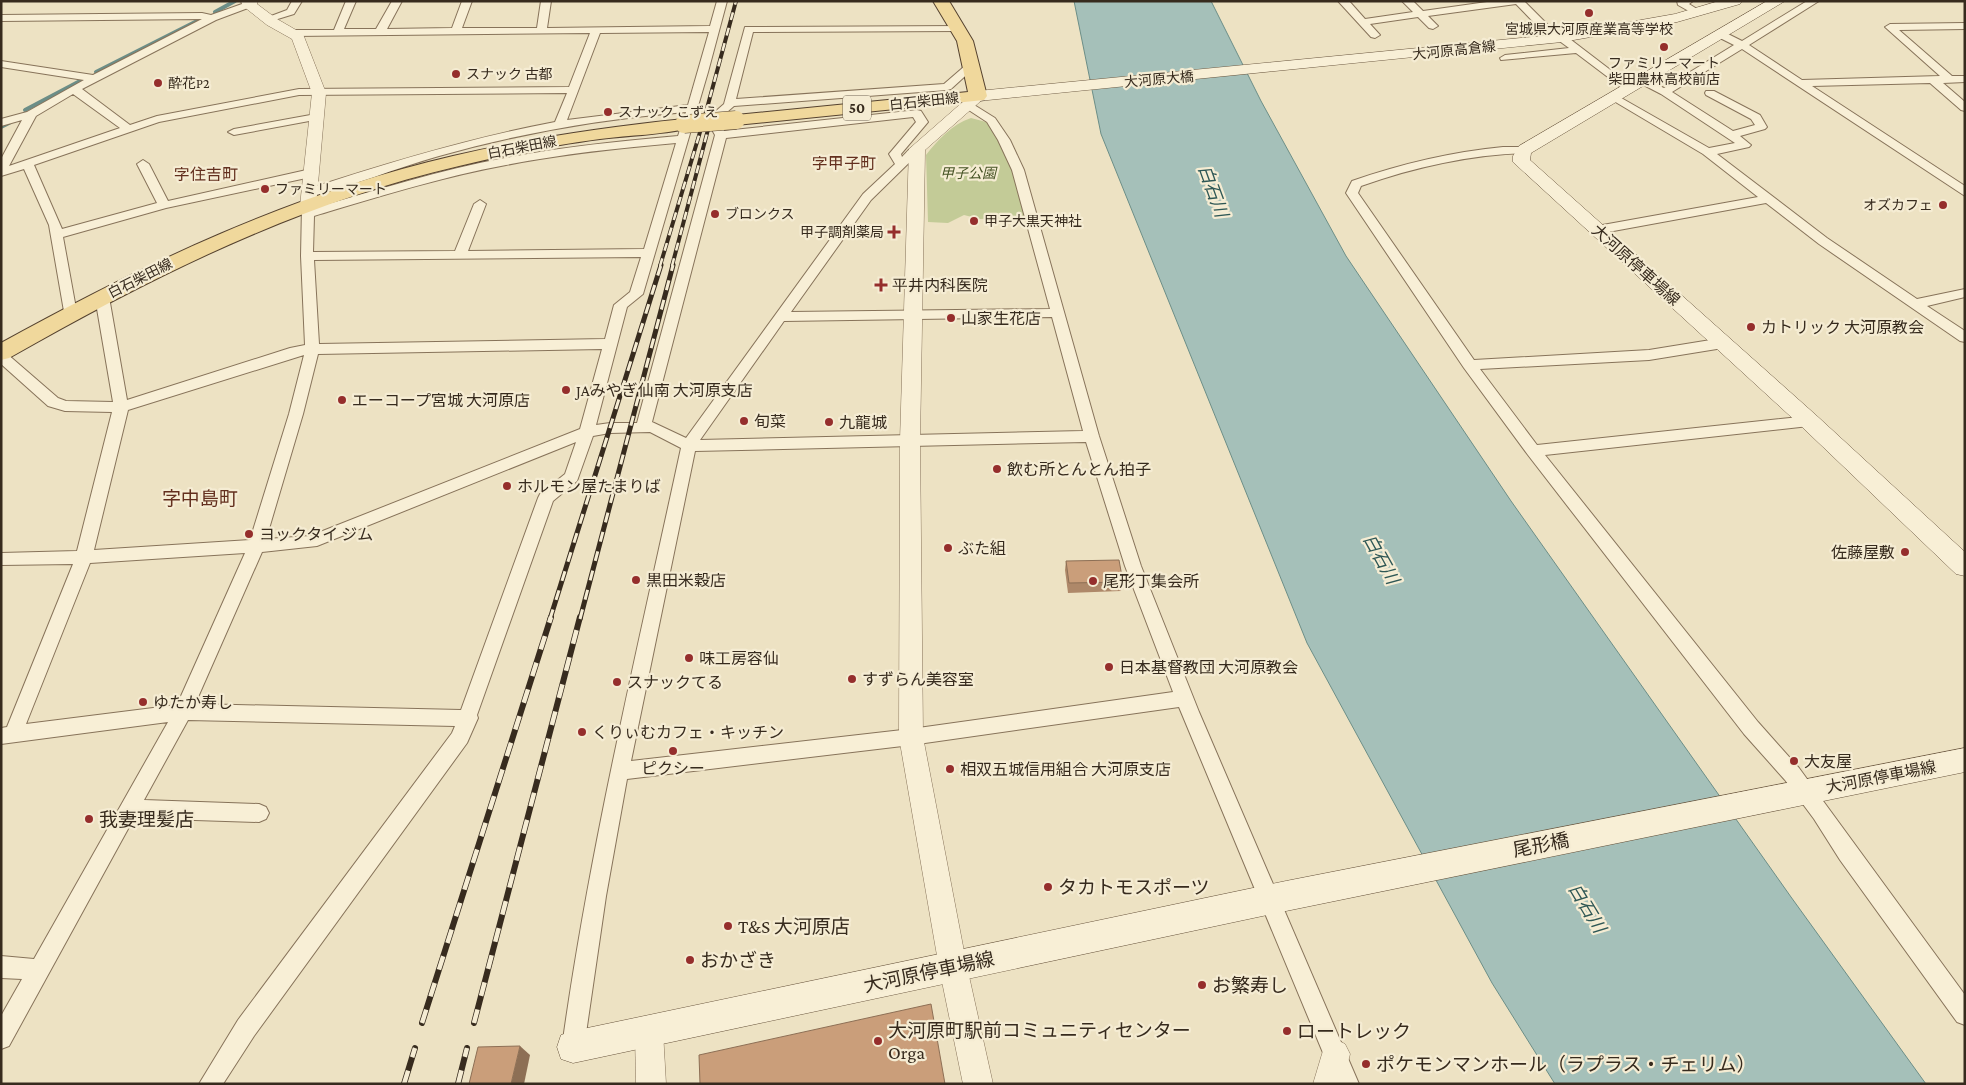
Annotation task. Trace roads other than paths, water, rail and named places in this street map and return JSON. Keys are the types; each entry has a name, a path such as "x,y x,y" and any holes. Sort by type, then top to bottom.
{"main road":[{"name":"白石柴田線","path":"1,354 102,297 175,260 227,237 308,204 454,161 582,136 687,124 733,111 981,98 970,67 965,41 941,1"},
{"name":"大河原高倉線","path":"1320,63 1608,32 1697,8 1735,1"},
{"path":"1525,150 1612,97 1778,1"},
{"path":"1697,8 1736,27"},
{"name":"大河原大橋","path":"981,98 1320,63"},
{"name":"大河原停車場線","path":"1525,150 1521,156 1522,162 1809,421 1965,567"},
{"name":"大河原停車場線","path":"1801,793 1965,760"},
{"name":"尾形橋","path":"1278,898 1801,793"},
{"name":"大河原停車場線","path":"573,1047 1278,898"}],"street":[{"path":"268,19 291,12 298,1"},
{"path":"338,32 351,1"},
{"path":"380,32 397,1"},
{"path":"456,32 467,1"},
{"path":"541,31 546,1"},
{"path":"210,1084 246,1028 460,737 469,718 546,498 572,477 587,432 620,305 636,294 649,253 722,1"},
{"path":"1343,1 1375,35"},
{"path":"1406,1 1433,26"},
{"path":"1363,22 1518,1 1550,33 1562,38 1578,50 1635,84 1665,92 1745,145 1707,152"},
{"path":"1665,92 1814,1"},
{"path":"1,123 31,114 95,78 212,18 249,2 268,19 294,33 302,44 319,93 308,204 312,348 296,414 256,546 183,712 1,1038"},
{"path":"1,18 202,16 212,18"},
{"path":"1949,79 1890,27 1963,28"},
{"path":"733,111 749,29 958,28"},
{"path":"294,33 714,29"},
{"path":"560,125 596,31"},
{"path":"1722,35 1742,45 1965,192"},
{"path":"1505,58 1578,50"},
{"path":"3,65 95,78"},
{"path":"643,428 721,135 718,128 722,111 947,87 970,67"},
{"path":"1800,83 1965,79"},
{"path":"1932,80 1965,108"},
{"path":"74,89 127,128"},
{"path":"1,171 157,119 289,94 573,90"},
{"path":"1710,93 1756,118 1761,127 1731,135"},
{"path":"1612,97 1707,152 1823,241 1965,338"},
{"path":"573,1047 579,997 619,771 689,446 695,435 867,197 917,149 981,98 1018,170 1092,436 1133,566 1185,698 1278,898 1335,1054 1348,1084"},
{"path":"308,204 420,157 513,134 636,113 687,124"},
{"path":"721,135 917,113 922,122 895,154 901,165"},
{"path":"1,171 7,149 31,114"},
{"path":"234,132 316,117"},
{"path":"917,149 910,441 911,737 953,966 978,1084"},
{"path":"1525,150 1456,154 1387,172 1356,184 1352,193 1469,365 1533,451 1751,728 1792,774 1801,793 1965,1014"},
{"path":"28,163 54,225 70,314"},
{"path":"143,164 164,204"},
{"path":"56,235 164,204 310,173"},
{"path":"1597,230 1767,199"},
{"path":"460,255 480,204"},
{"path":"308,256 649,253"},
{"path":"1915,304 1965,293"},
{"path":"7,735 84,556 121,407 102,297"},
{"path":"781,317 1058,313"},
{"path":"1469,365 1649,355 1722,343"},
{"path":"1,354 53,402 65,406 121,407 295,351 312,348 610,344"},
{"path":"1533,451 1809,421"},
{"path":"1,559 84,556 311,542 587,432 610,428 652,427 689,446 1092,436"},
{"path":"619,771 911,737 1185,698"},
{"path":"7,735 183,712 469,718"},
{"path":"129,809 259,813"},
{"path":"1,967 39,970"},
{"path":"649,1032 651,1084"},
{"path":"1328,1084 1335,1054"}],"water":[{"name":"白石川","path":"1074,1 1211,1 1261,101 1346,256 1511,501 1791,897 1926,1084 1555,1084 1492,983 1307,643 1101,134"}],"waterway":[{"path":"215,12 235,1"},
{"path":"96,72 199,20"},
{"path":"25,110 80,81"},
{"path":"1,127 9,123"}],"railway":[{"path":"660,266 706,112 736,1"},
{"path":"672,266 710,122"},
{"path":"550,619 661,265"},
{"path":"580,619 673,265"},
{"path":"422,1023 551,617"},
{"path":"474,1023 580,617"},
{"path":"404,1084 415,1048"},
{"path":"458,1084 467,1048"}],"place":[{"name":"宮城県大河原産業高等学校","path":"1589,13"},
{"name":"ファミリーマート 柴田農林高校前店","path":"1664,47"},
{"name":"スナック 古都","path":"456,74"},
{"name":"酔花P2","path":"158,83"},
{"name":"スナック こずえ","path":"608,112"},
{"name":"ファミリーマート","path":"265,189"},
{"name":"オズカフェ","path":"1943,205"},
{"name":"ブロンクス","path":"715,214"},
{"name":"甲子大黒天神社","path":"974,221"},
{"name":"甲子調剤薬局","path":"894,232"},
{"name":"平井内科医院","path":"881,285"},
{"name":"山家生花店","path":"951,318"},
{"name":"カトリック 大河原教会","path":"1751,327"},
{"name":"JAみやぎ仙南 大河原支店","path":"566,390"},
{"name":"エーコープ宮城 大河原店","path":"342,400"},
{"name":"旬菜","path":"744,421"},
{"name":"九龍城","path":"829,422"},
{"name":"飲む所とんとん拍子","path":"997,469"},
{"name":"ホルモン屋たまりば","path":"507,486"},
{"name":"ヨックタイ ジム","path":"249,534"},
{"name":"ぶた組","path":"948,548"},
{"name":"佐藤屋敷","path":"1905,552"},
{"name":"黒田米穀店","path":"636,580"},
{"name":"尾形丁集会所","path":"1093,581"},
{"name":"味工房容仙","path":"689,658"},
{"name":"日本基督教団 大河原教会","path":"1109,667"},
{"name":"すずらん美容室","path":"852,679"},
{"name":"スナックてる","path":"617,682"},
{"name":"ゆたか寿し","path":"143,702"},
{"name":"くりぃむカフェ・キッチン","path":"582,732"},
{"name":"ピクシー","path":"673,751"},
{"name":"大友屋","path":"1794,761"},
{"name":"相双五城信用組合 大河原支店","path":"950,769"},
{"name":"我妻理髪店","path":"89,819"},
{"name":"タカトモスポーツ","path":"1048,887"},
{"name":"T&S 大河原店","path":"728,926"},
{"name":"おかざき","path":"690,960"},
{"name":"お繁寿し","path":"1202,985"},
{"name":"ロートレック","path":"1287,1031"},
{"name":"大河原町駅前コミュニティセンター Orga","path":"878,1041"},
{"name":"ポケモンマンホール（ラプラス・チェリム）","path":"1366,1064"}],"district":[{"name":"字甲子町","path":"844,163"},
{"name":"字住吉町","path":"206,174"},
{"name":"字中島町","path":"200,498"}],"park label":[{"name":"甲子公園","path":"968,173"}]}
